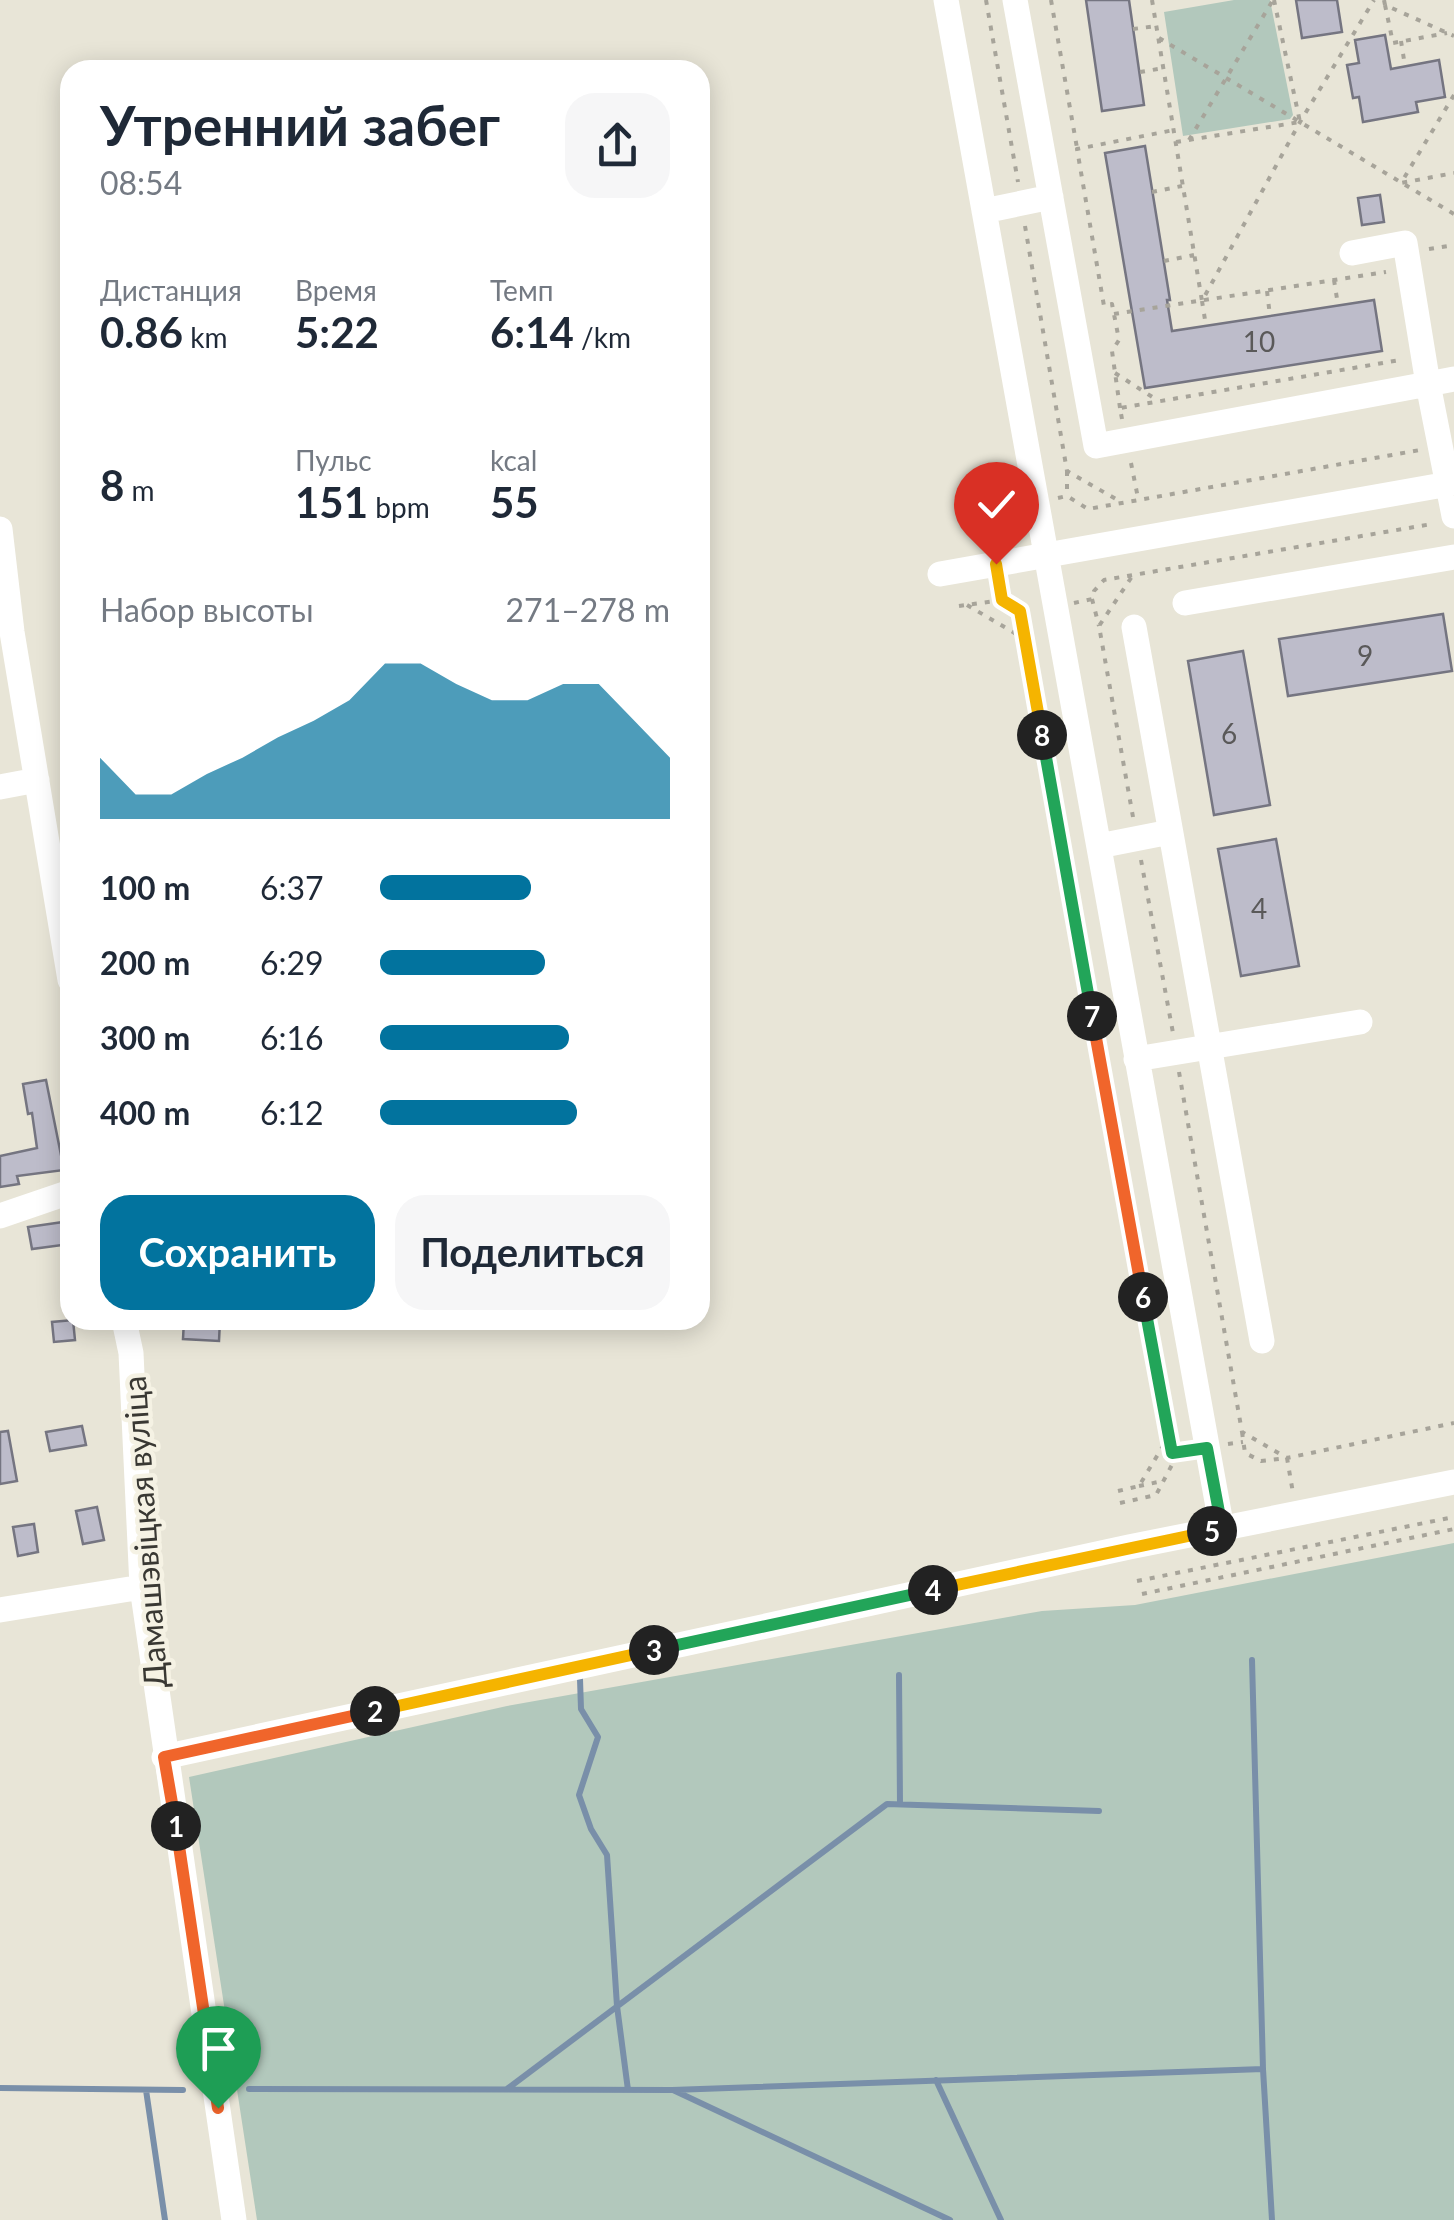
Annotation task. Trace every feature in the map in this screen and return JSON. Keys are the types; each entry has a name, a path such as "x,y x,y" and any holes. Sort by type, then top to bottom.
{"street":[{"path":"946,0 1222,1528"},
{"path":"1015,0 1096,446 1441,381"},
{"path":"984,211 1051,197"},
{"path":"1352,253 1405,243 1441,381 1442,446 1451,483 1445,520"},
{"path":"940,574 1451,483"},
{"path":"0,529 12,632 60,921"},
{"path":"1184,603 1454,557"},
{"path":"1134,627 1262,1341"},
{"path":"0,787 36,780"},
{"path":"1099,846 1170,832"},
{"path":"1136,1059 1360,1022"},
{"path":"0,1216 60,1195"},
{"name":"Дамашэвіцкая вуліца","path":"126,1330 131,1352 142,1587 234,2220"},
{"path":"164,1757 1222,1528 1454,1482"},
{"path":"0,1610 142,1587"}],"path":[{"path":"986,0 1067,471 1067,496"},
{"path":"1051,0 1104,306 1112,304 1119,340 1112,351 1120,408"},
{"path":"1152,0 1206,326"},
{"path":"1189,140 1274,0"},
{"path":"1274,0 1300,122"},
{"path":"1202,301 1300,122 1374,0"},
{"path":"1385,2 1393,43 1448,33"},
{"path":"1385,2 1454,36"},
{"path":"1133,29 1157,26"},
{"path":"1159,38 1454,214"},
{"path":"1401,41 1405,66"},
{"path":"1140,72 1164,68"},
{"path":"1402,182 1454,95"},
{"path":"1176,142 1300,122"},
{"path":"1077,149 1174,130"},
{"path":"1402,182 1454,173"},
{"path":"1152,192 1183,186"},
{"path":"1164,261 1195,255"},
{"path":"1114,314 1409,268"},
{"path":"1334,280 1338,305"},
{"path":"1267,290 1270,316"},
{"path":"1115,373 1158,402"},
{"path":"1002,600 990,531 1005,508 1067,496 1088,508 1442,446"},
{"path":"1067,471 1121,502"},
{"path":"1098,626 1092,600 1104,580 1445,520"},
{"path":"959,606 1002,600 1020,611 1092,600"},
{"path":"966,605 1025,639"},
{"path":"1020,611 1174,1461 1156,1494 1120,1503"},
{"path":"1242,1432 1245,1453 1261,1461 1288,1458 1297,1514"},
{"path":"1139,1486 1169,1436"},
{"path":"1172,1453 1244,1442"},
{"path":"1118,1491 1163,1481"},
{"path":"1136,1582 1454,1517"},
{"path":"1142,1594 1454,1530"}],"green space":[{"path":"1234,0 1270,0 1293,115 1290,119 1183,136 1164,12"},
{"path":"1454,1543 1454,2220 257,2220 189,1777 507,1706 1042,1611 1135,1605"}],"building":[{"path":"1086,0 1129,0 1144,105 1102,111"},
{"path":"1296,0 1337,0 1342,32 1302,38"},
{"path":"1385,35 1391,69 1439,60 1445,97 1416,102 1418,112 1363,122 1359,97 1353,98 1347,65 1359,63 1355,40"},
{"path":"1145,146 1172,331 1374,300 1382,351 1145,388 1105,153"},
{"path":"1380,195 1384,222 1362,225 1358,198"},
{"path":"1443,614 1452,671 1288,696 1279,639"},
{"path":"1243,651 1270,805 1214,815 1188,661"},
{"path":"1276,839 1299,966 1241,976 1218,849"},
{"path":"46,1080 60,1150 60,1171 17,1176 19,1184 0,1187 0,1156 37,1148 23,1084"},
{"path":"60,1222 60,1245 32,1249 28,1227"},
{"path":"60,1321 60,1330 74,1330 75,1340 54,1342 52,1322"},
{"path":"183,1330 220,1330 219,1341 183,1339"},
{"path":"82,1426 86,1445 50,1451 46,1432"},
{"path":"8,1431 17,1481 0,1484 0,1432"},
{"path":"97,1507 104,1540 83,1544 76,1511"},
{"path":"34,1524 38,1552 18,1556 13,1527"}],"waterway":[{"path":"1252,1660 1263,2069 1272,2220"},
{"path":"899,1675 900,1804"},
{"path":"580,1679 581,1709 598,1737 579,1795 591,1829 607,1855 617,2006 628,2090"},
{"path":"507,2089 887,1804 1099,1811"},
{"path":"249,2089 672,2090 1263,2069"},
{"path":"936,2080 1001,2220"},
{"path":"0,2088 183,2090"},
{"path":"146,2090 165,2220"},
{"path":"673,2090 950,2220"}],"route":[{"path":"218,2108 164,1757 1222,1528 1207,1448 1172,1453 1020,611 1002,600 996,564"}]}
